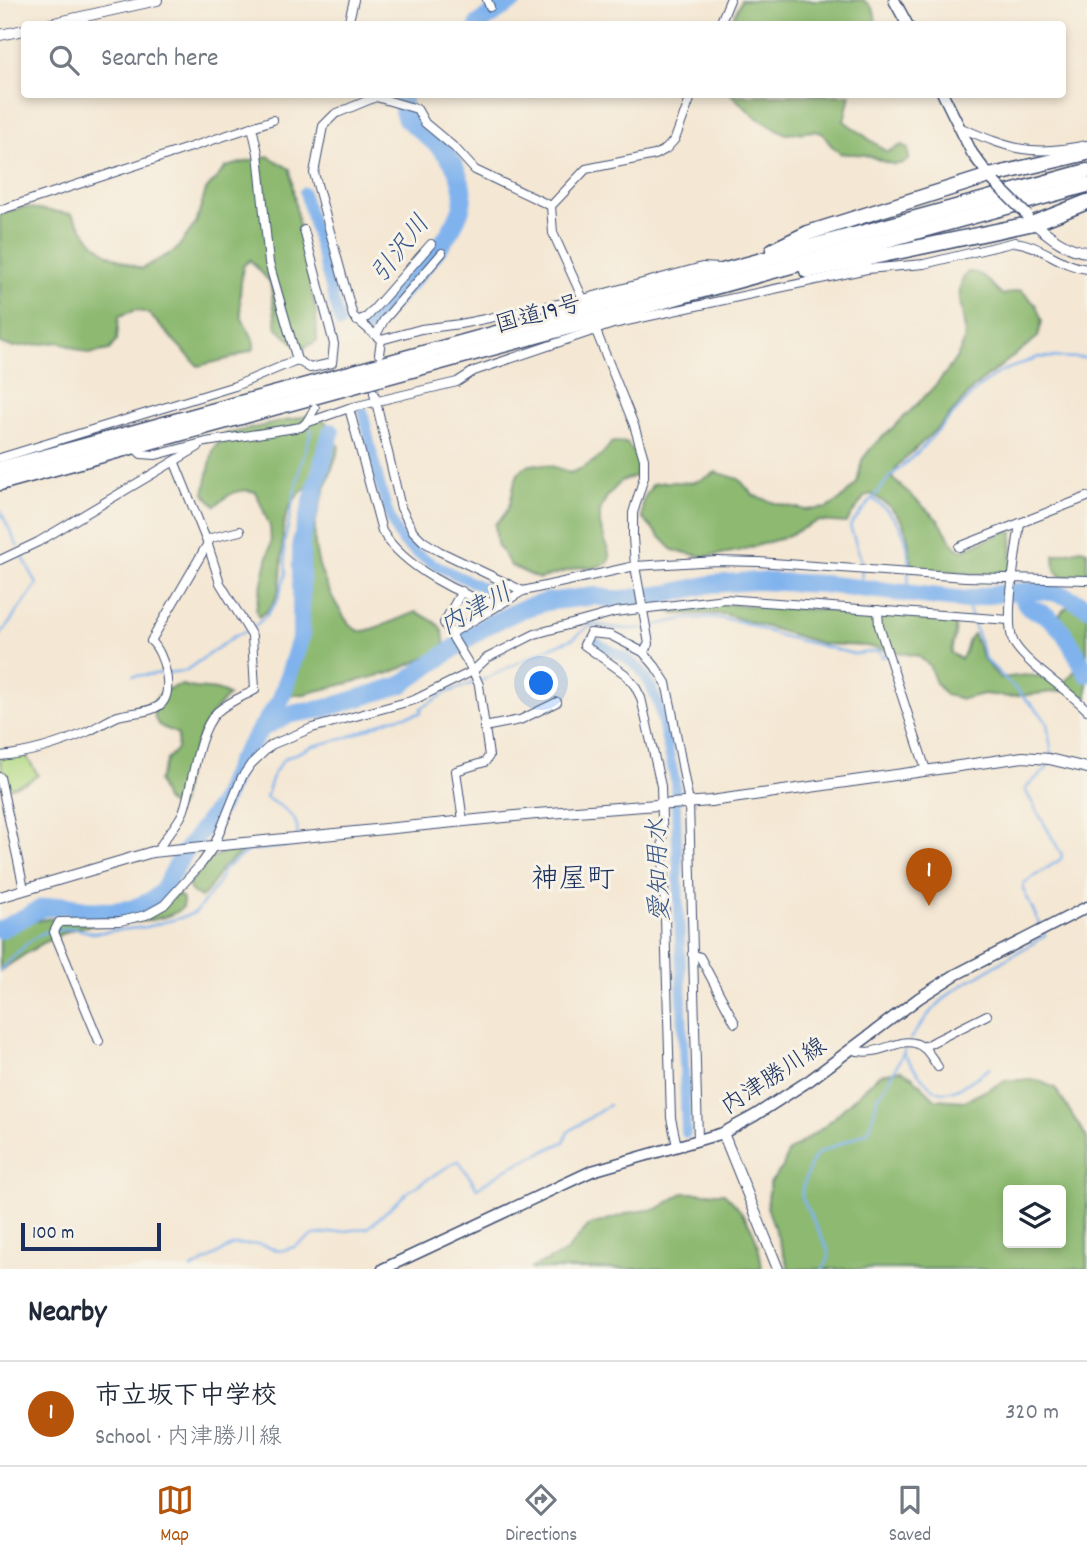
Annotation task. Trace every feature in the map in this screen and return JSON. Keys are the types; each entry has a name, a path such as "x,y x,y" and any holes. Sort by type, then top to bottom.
{"highway":[{"path":"737,274 808,233 1087,153"},
{"name":"国道19号","path":"0,483 594,326 737,274 1087,171"},
{"name":"国道19号","path":"0,469 164,415 585,303 737,274 1087,185"},
{"path":"737,274 823,268 1030,219 1087,202"}],"main road":[{"path":"894,0 905,21"},
{"path":"945,98 972,153 992,180 1030,219"},
{"name":"内津勝川線","path":"383,1269 592,1171 723,1133 810,1080 919,998 956,975 1087,907"}],"street":[{"path":"63,21 157,0"},
{"path":"350,21 354,0"},
{"path":"721,21 730,0"},
{"path":"0,36 21,31"},
{"path":"371,98 335,114 323,126 314,173 352,316 379,337 585,303 553,233 551,206 586,169 655,155 666,149 675,139 690,98"},
{"path":"381,98 417,109 425,123 475,170 551,206"},
{"path":"0,210 273,120"},
{"path":"252,127 258,153 269,263 297,360 310,368 332,363 334,344 304,230"},
{"path":"959,127 1020,150 1047,151 1087,145"},
{"path":"1030,219 1054,239 1076,251 1087,252"},
{"path":"134,446 141,454 156,455 206,442 301,427 374,397 457,382 474,371 594,326 887,265 923,264 1015,242 1029,243 1070,267 1087,269"},
{"path":"357,321 367,317 431,244"},
{"path":"379,354 379,337 384,320 442,253"},
{"path":"460,324 463,334"},
{"path":"594,326 634,425 644,459 644,477 634,513 635,566 649,645 643,652"},
{"path":"0,458 164,415 297,360"},
{"path":"471,362 474,371"},
{"path":"374,397 401,508 413,531 439,551 523,591"},
{"path":"306,423 315,408"},
{"path":"349,408 382,531 391,545 404,559 422,571 484,602 500,605"},
{"path":"0,560 38,542 175,463 206,442"},
{"path":"161,851 161,844 177,826 184,809 199,748 215,714 230,702 255,690 252,636 220,583 207,542 175,463"},
{"path":"959,547 1087,497"},
{"path":"1020,523 1009,620 1013,641 1023,654 1087,710"},
{"path":"0,756 17,754 68,739 119,716 158,708 165,700 168,688 162,657 158,647 151,641 207,542 211,538 240,531"},
{"path":"452,633 523,591 635,566 717,561 759,562 1013,580 1087,580"},
{"path":"462,591 444,623 473,671 478,685 489,756 485,762 456,771 463,821"},
{"path":"99,1041 54,932 59,922 120,921 146,915 164,905 202,863 213,846 242,776 271,745 312,728 414,700 473,671 487,658 535,634 615,611 725,599 1009,620"},
{"path":"878,610 878,626 926,770"},
{"path":"677,1146 671,1118 659,774 641,698 625,674 584,645 590,633 610,635 643,652 666,683 689,803 698,1139"},
{"path":"484,727 520,720 557,702"},
{"path":"0,897 161,851 463,821 689,803 1023,757 1049,759 1087,768"},
{"path":"0,777 24,889"},
{"path":"692,954 700,957 735,1023"},
{"path":"923,1047 987,1014"},
{"path":"851,1049 864,1054 900,1042 911,1043 923,1047 938,1067"},
{"path":"723,1133 778,1269"}],"green space":[{"path":"741,0 863,0 874,10 875,17 875,21 732,21"},
{"path":"735,98 849,98 844,121 887,152 902,145 908,149 909,160 892,164 864,155 840,153 822,133 814,131 786,134 754,116"},
{"path":"268,156 290,169 316,312 317,341 302,349 277,329 270,282 250,260 243,266 240,305 254,349 232,358 198,366 149,314 136,310 119,316 117,340 109,350 89,354 59,342 12,347 0,343 0,214 23,207 72,214 101,249 141,269 175,251 196,223 206,190 226,167"},
{"path":"968,272 983,276 1003,295 1021,290 1036,305 1042,321 1038,337 974,387 946,420 897,466 892,478 939,521 955,547 963,550 1007,531 1013,532 1010,571 1005,576 911,569 909,544 903,525 891,509 871,494 865,496 846,523 818,521 783,538 705,557 673,550 642,518 643,500 653,484 698,481 716,472 739,479 753,495 806,510 827,508 840,500 857,483 862,460 872,447 939,381 959,353 965,332 960,288"},
{"path":"311,415 326,422 339,447 315,525 315,547 320,568 333,598 347,621 360,631 416,612 442,629 444,650 390,673 304,694 288,695 278,686 287,658 309,624 305,589 306,539 318,489 312,483 299,494 289,508 283,535 281,581 270,607 259,617 256,609 271,543 270,527 256,492 244,490 234,493 215,506 204,493 213,450 226,434"},
{"path":"612,442 627,443 639,460 636,476 621,481 606,498 600,511 600,525 610,557 608,563 593,568 580,567 539,579 511,566 497,544 495,524 508,508 520,472 525,467 540,464 570,473 594,461"},
{"path":"1081,549 1087,551 1087,578 1060,576 1055,570 1054,555"},
{"path":"703,603 953,620 955,633 951,653 961,659 973,634 984,660 1000,678 1027,675 1066,681 1085,659 1061,622 1060,614 1072,606 1087,608 1087,699 1071,690 1009,697 984,694 962,699 946,695 936,683 929,665 918,656 866,646 823,644 724,614 674,614 666,610"},
{"path":"183,685 218,691 229,696 218,706 201,732 177,810 165,800 158,781 168,758 177,749 178,735 158,724 153,707 161,693"},
{"path":"25,754 38,775 27,782 5,789 0,758"},
{"path":"237,850 241,853 223,867 201,897 193,893 188,886 208,861 219,854"},
{"path":"168,890 183,899 183,907 174,913 162,918 77,928 47,941 0,971 0,935 13,928 39,920 114,910"},
{"path":"900,1070 913,1077 935,1099 965,1101 1007,1080 1037,1080 1055,1088 1087,1138 1087,1269 789,1269 767,1207 770,1183 783,1167 788,1152 825,1126 879,1075"},
{"path":"683,1193 724,1193 751,1227 762,1269 530,1269 566,1252 588,1226 632,1212 657,1209"}],"waterway":[{"name":"引沢川","path":"482,21 514,0"},
{"name":"引沢川","path":"370,325 436,252 457,220 463,199 459,175 453,164 440,148 406,119 403,98"},
{"name":"愛知用水","path":"304,192 340,324"},
{"path":"861,590 862,563 850,526 890,477 918,452 978,388 1000,372 1039,357 1087,358"},
{"name":"愛知用水","path":"363,411 384,499 396,532 403,542 434,564 499,595"},
{"path":"133,676 185,671 236,635 252,629 278,600 286,573 284,545 300,467 312,429"},
{"name":"内津川","path":"0,930 42,908 64,905 85,910 109,911 131,909 150,901 162,892 182,856 222,803 238,763 281,699 301,636 301,542 331,432"},
{"path":"872,498 902,529 908,552 908,595"},
{"path":"0,510 18,547"},
{"path":"0,636 37,584 22,555"},
{"name":"内津川","path":"260,729 291,714 323,709 401,685 486,626 522,609 546,602 595,596 616,600 666,594 711,584 756,581 823,584 966,600 1011,592 1036,591 1064,595 1087,607"},
{"path":"1019,592 1029,608 1040,612 1057,625 1087,674"},
{"path":"966,600 985,659 1047,723 1052,756"},
{"path":"649,627 683,619 713,617 742,622 781,636 854,654 880,651 882,657 887,655"},
{"path":"297,835 293,817 266,798 274,773 284,759 391,719 421,713 421,708 448,692 485,679 574,638 590,625 643,628"},
{"name":"愛知用水","path":"591,640 626,658 640,669 650,685 658,704 675,780 686,1133"},
{"path":"1041,927 1023,889 1024,883 1061,859 1062,855 1025,790 1045,771 1050,762"},
{"path":"0,970 27,943 44,932 74,928 93,933 146,927 187,916 196,912 217,885 224,869 248,851 297,845 297,842"},
{"path":"910,1039 932,1010 954,990 1045,936 1044,933"},
{"path":"823,1269 829,1258 828,1250 802,1198 802,1189 812,1160 819,1153 867,1132 877,1099 907,1045"},
{"path":"903,1053 924,1081 941,1092 960,1087 990,1068"},
{"path":"192,1269 233,1245 258,1244 280,1251 294,1247 314,1235 368,1228 410,1190 457,1161 477,1188 506,1169 564,1142 568,1132 609,1105"}],"place":[{"name":"市立坂下中学校","path":"929,906"}],"district":[{"name":"神屋町","path":"573,877"}]}
